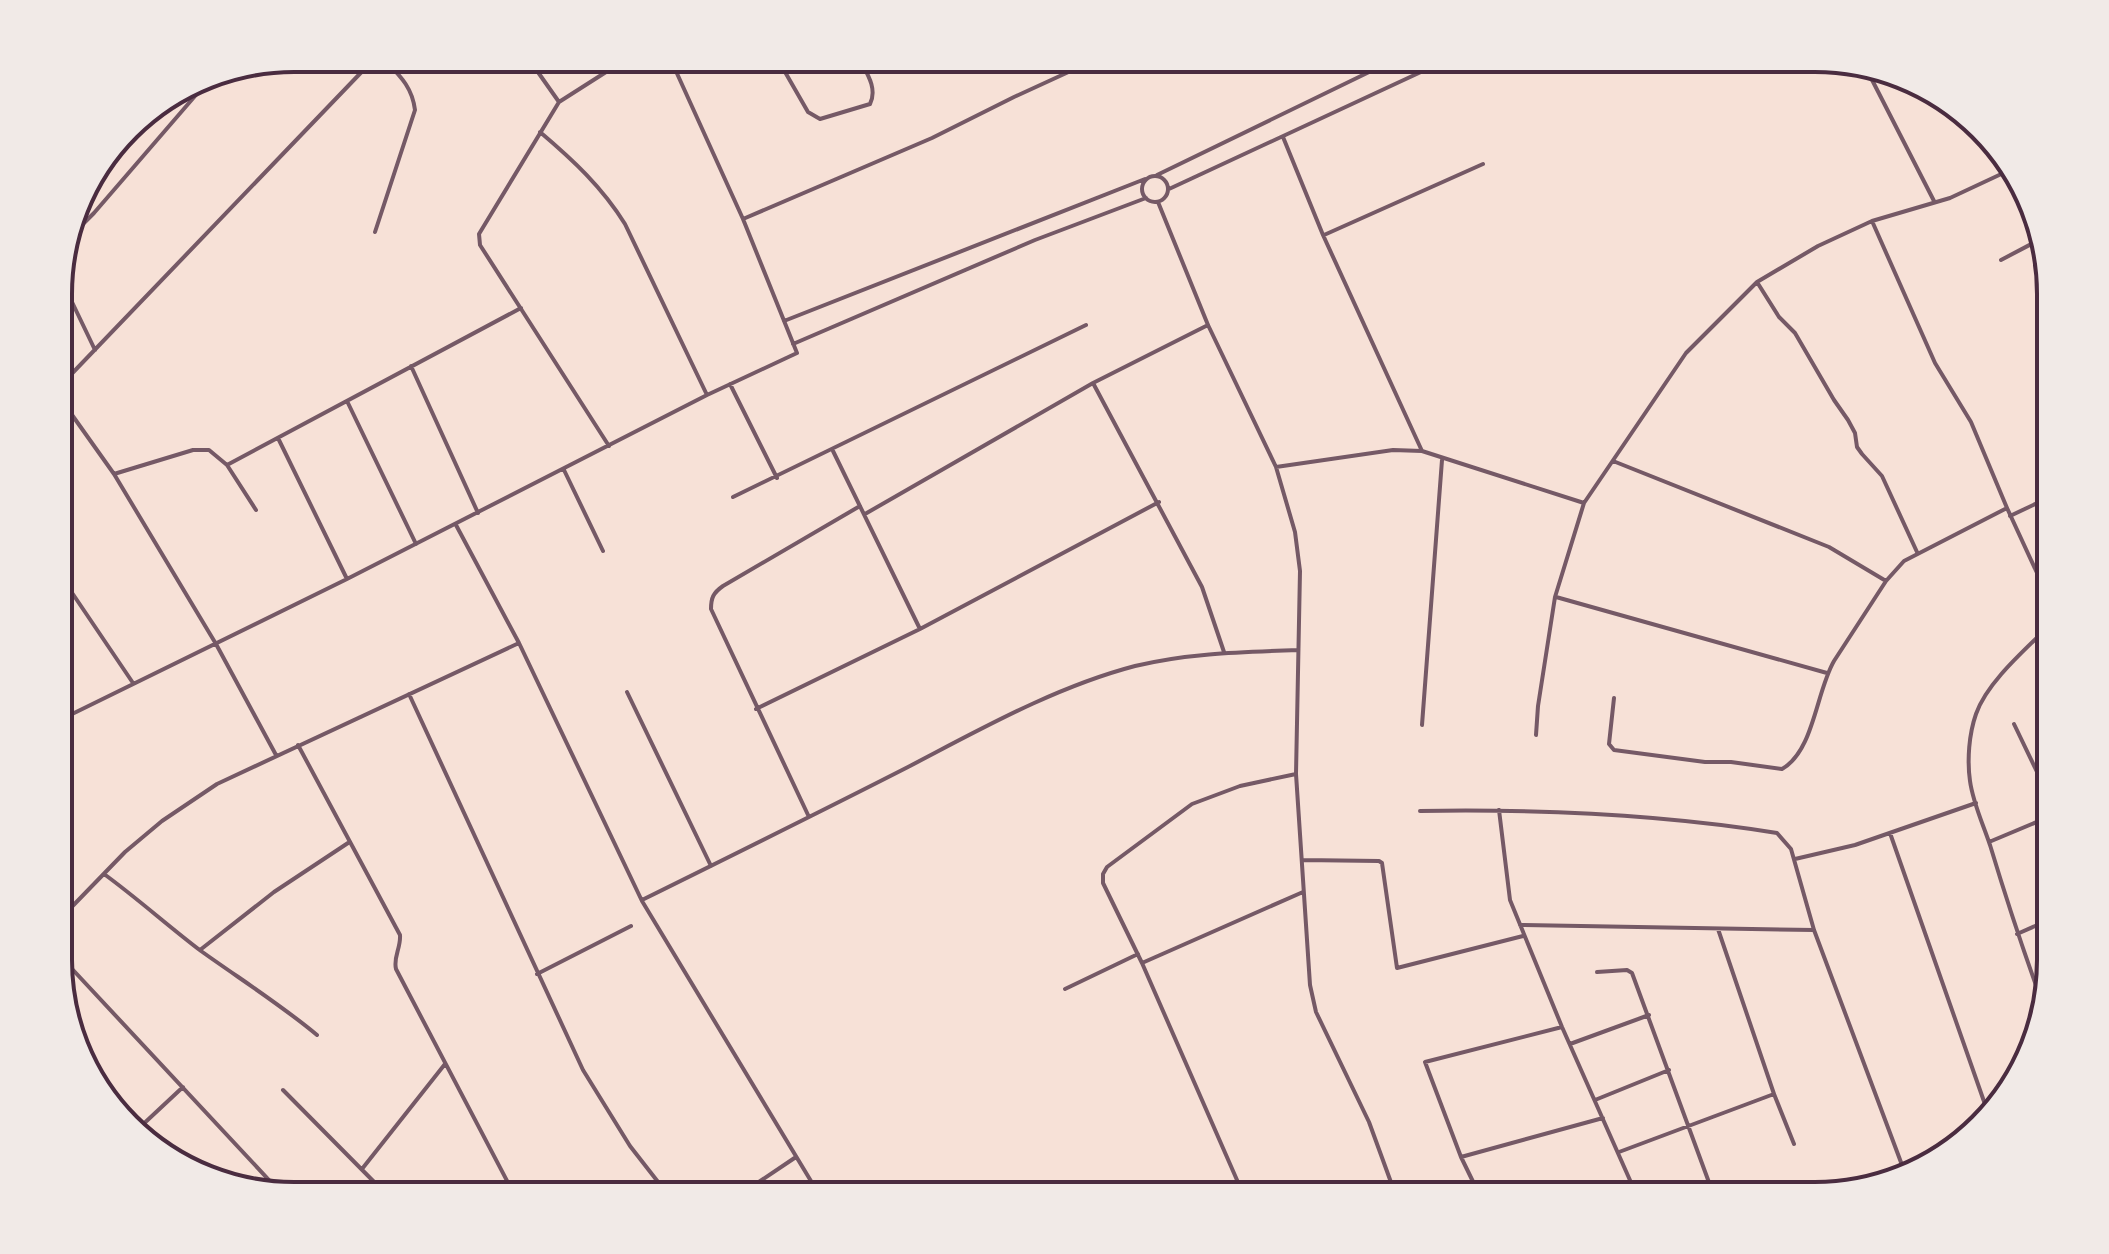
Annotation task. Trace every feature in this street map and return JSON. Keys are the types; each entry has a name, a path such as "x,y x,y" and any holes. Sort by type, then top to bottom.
{"street":[{"path":"72,374 362,72"},
{"path":"375,232 415,110 413,96 396,72"},
{"path":"538,72 559,102"},
{"path":"606,72 559,102 479,239 482,251 609,446"},
{"path":"72,714 456,525 707,395 797,353 743,219 676,72"},
{"path":"785,72 808,112 820,119 870,104 874,97 873,89 865,72"},
{"path":"743,219 932,138 1068,72"},
{"path":"784,321 1157,175 1369,72"},
{"path":"1169,189 1421,72"},
{"path":"1872,80 1934,201"},
{"path":"84,223 195,96"},
{"path":"540,132 574,161 612,204 625,224 707,395"},
{"path":"1283,137 1323,235 1422,451"},
{"path":"1323,235 1483,164"},
{"path":"1536,735 1555,597 1584,503 1686,353 1757,282 1818,246 1872,221 1950,198 2001,174"},
{"path":"793,344 1035,240 1146,198 1158,202 1165,198 1169,189 1167,182 1157,175"},
{"path":"1145,179 1142,191 1146,198"},
{"path":"1158,202 1208,325 1276,467 1295,532 1300,571 1296,774 1310,985 1316,1012 1369,1122 1391,1182"},
{"path":"1872,221 1935,363 1971,422 2037,573"},
{"path":"2001,260 2031,244"},
{"path":"1757,282 1779,317 1795,333 1848,420 1855,433 1857,447 1882,476 1917,552"},
{"path":"72,302 95,350"},
{"path":"227,465 521,308"},
{"path":"733,497 1086,325"},
{"path":"865,514 1093,383 1208,325"},
{"path":"411,366 478,513"},
{"path":"1093,383 1202,587 1224,652"},
{"path":"730,384 777,478"},
{"path":"347,401 416,544"},
{"path":"72,415 114,474 216,644 276,755"},
{"path":"278,437 347,579"},
{"path":"114,474 193,450 209,450 227,465 256,510"},
{"path":"833,450 920,629"},
{"path":"1276,467 1393,450 1422,451 1584,503"},
{"path":"1422,725 1442,459"},
{"path":"1613,461 1829,547 1886,581"},
{"path":"564,470 603,551"},
{"path":"756,709 920,629 1159,502"},
{"path":"2010,516 2037,503"},
{"path":"809,817 711,609 711,599 715,591 723,586 860,506"},
{"path":"1614,698 1609,744 1614,750 1782,769 1798,757 1827,673 1886,581 1917,552 2007,508"},
{"path":"456,525 519,643 642,901 811,1182"},
{"path":"72,593 133,683"},
{"path":"1555,597 1827,673"},
{"path":"2036,985 1976,803 1970,780 1969,752 1975,715 1983,698 2037,639"},
{"path":"72,907 162,821 217,784 519,643"},
{"path":"642,901 1006,716 1087,680 1137,666 1224,652 1297,650"},
{"path":"627,692 711,866"},
{"path":"409,694 583,1070 630,1146 658,1182"},
{"path":"2014,724 2037,772"},
{"path":"298,745 400,935 401,944 394,961 396,969 508,1182"},
{"path":"1237,1182 1138,954 1103,883 1103,874 1107,867 1192,804 1240,786 1296,774"},
{"path":"1795,859 1890,833 1976,803"},
{"path":"1420,811 1499,810 1640,816 1777,833 1788,844 1795,859 1814,930 1902,1164"},
{"path":"1499,810 1507,888 1519,925 1631,1182"},
{"path":"1989,842 2037,822"},
{"path":"1890,833 1984,1103"},
{"path":"200,950 274,892 348,843"},
{"path":"1302,860 1382,863 1397,968 1523,936"},
{"path":"104,874 200,950 269,996 317,1035"},
{"path":"1142,963 1303,892"},
{"path":"1519,925 1814,930"},
{"path":"2017,934 2037,925"},
{"path":"537,974 631,926"},
{"path":"1718,929 1794,1144"},
{"path":"1065,989 1138,954"},
{"path":"73,969 269,1180"},
{"path":"1597,972 1630,971 1709,1182"},
{"path":"1570,1044 1649,1015"},
{"path":"1473,1182 1425,1062 1562,1027"},
{"path":"362,1169 445,1063"},
{"path":"1595,1100 1669,1070"},
{"path":"144,1123 183,1087"},
{"path":"283,1090 375,1182"},
{"path":"1619,1152 1774,1094"},
{"path":"1461,1157 1603,1118"},
{"path":"759,1182 796,1157"}]}
